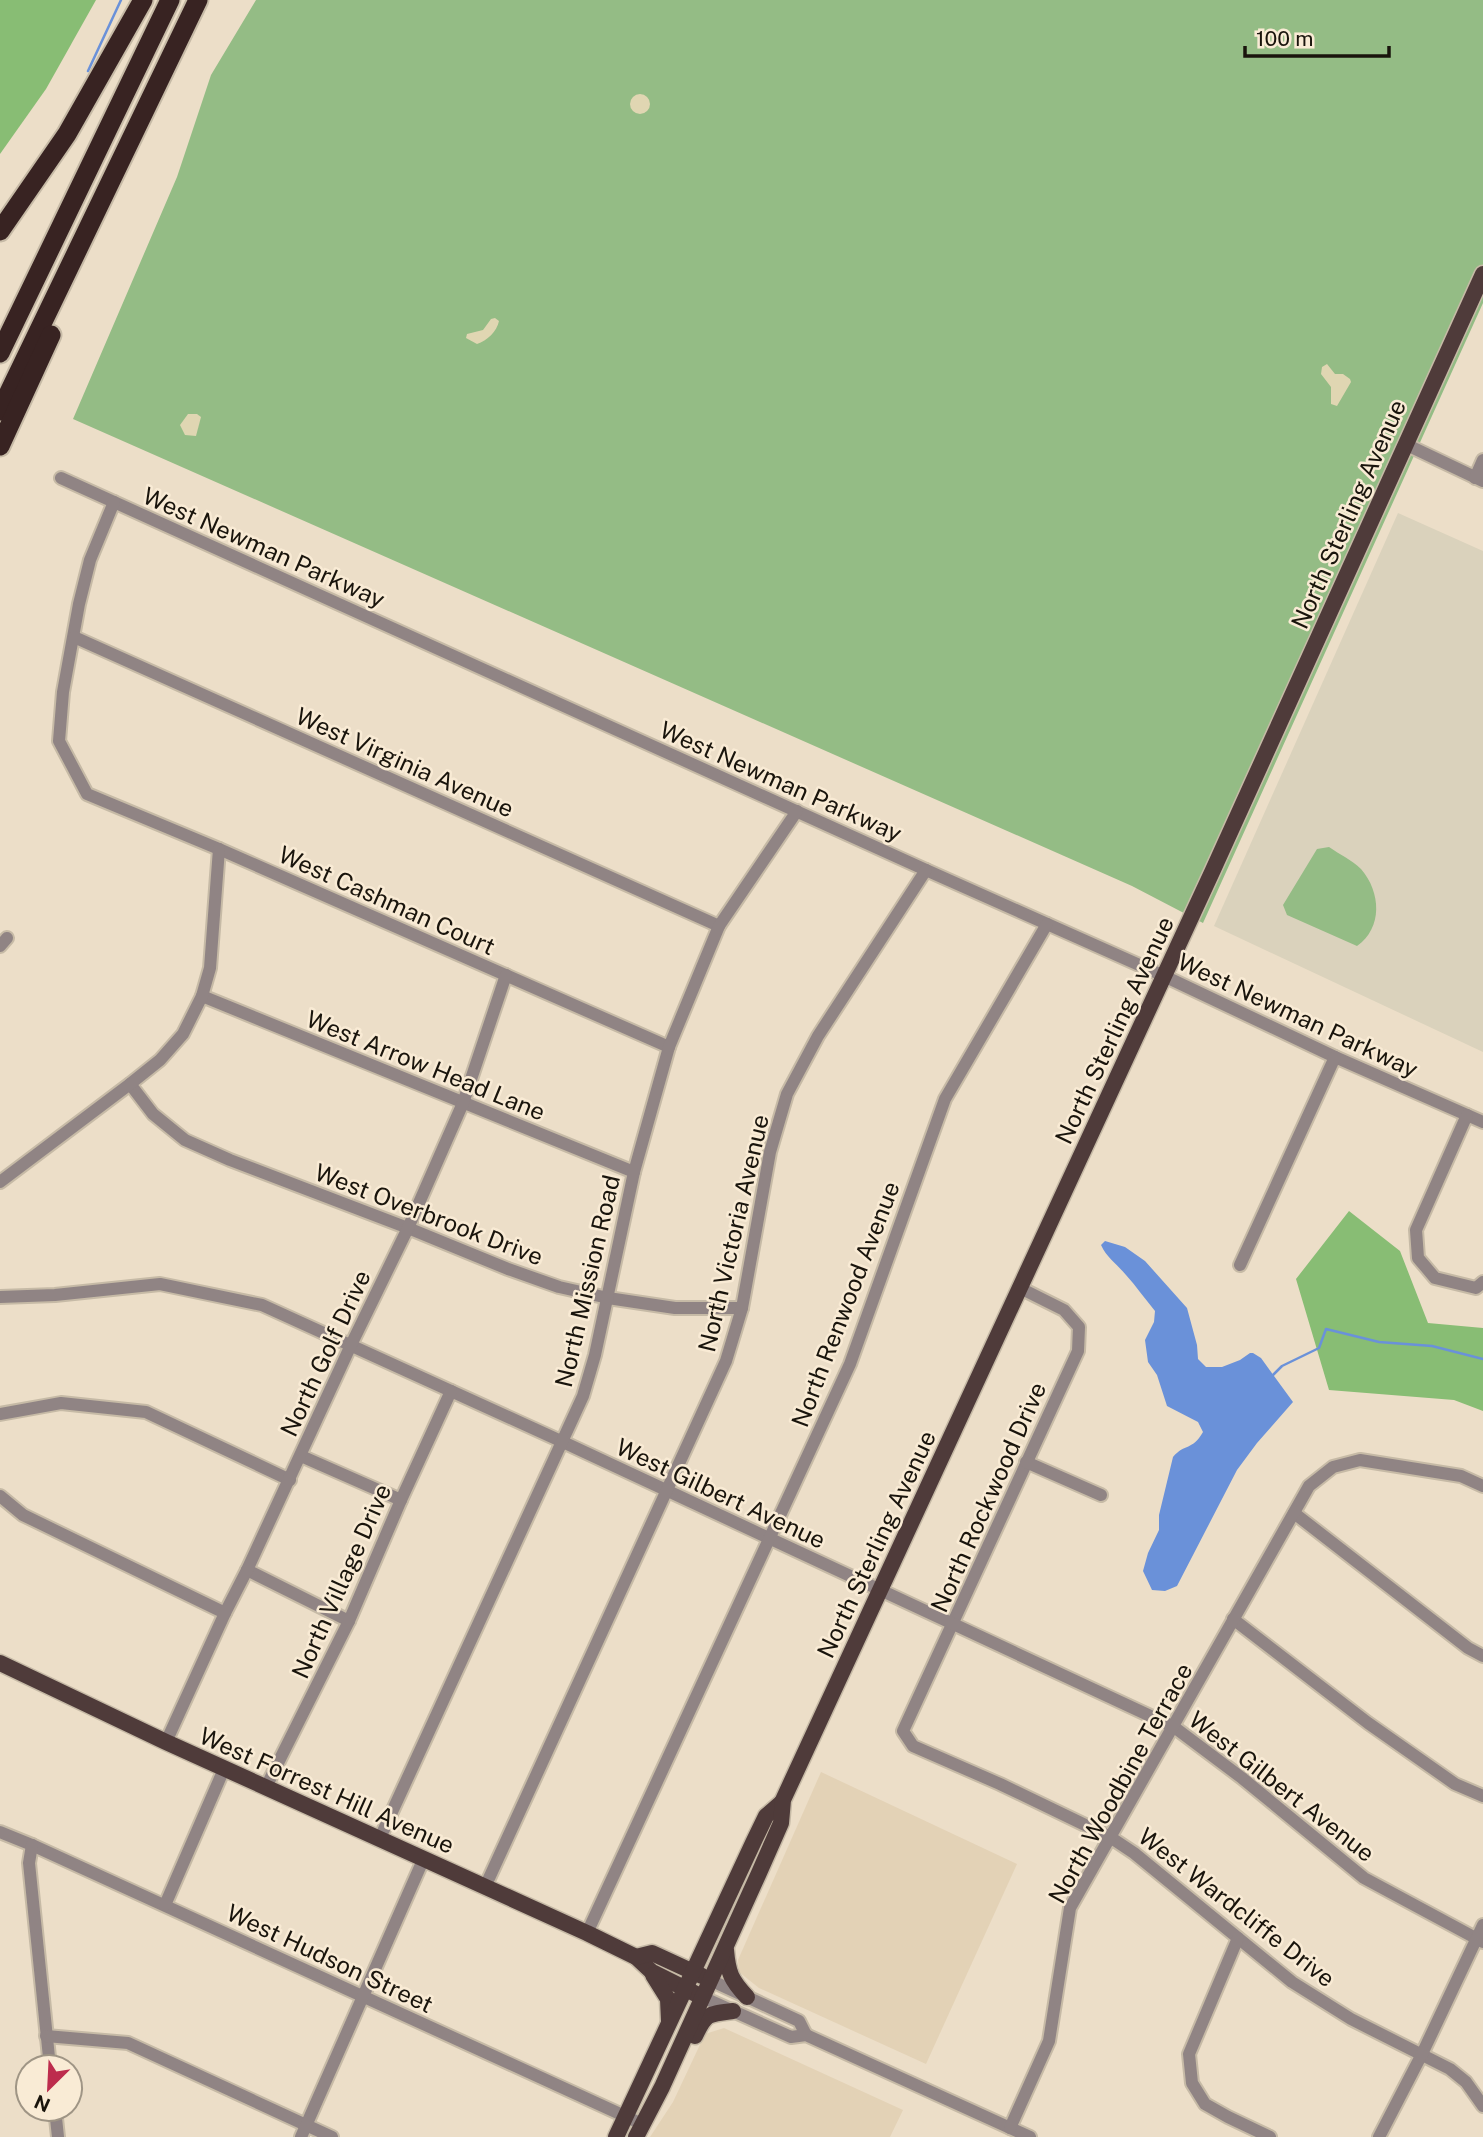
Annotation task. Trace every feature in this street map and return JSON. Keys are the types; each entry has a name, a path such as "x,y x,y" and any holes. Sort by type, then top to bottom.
{"highway":[{"path":"0,231 67,134 143,0"},
{"path":"0,353 170,0"},
{"path":"0,446 198,0"},
{"path":"0,411 182,35"}],"main road":[{"name":"North Sterling Avenue","path":"639,2130 662,2087 780,1823 781,1803 1164,976 1483,274"},
{"name":"West Forrest Hill Avenue","path":"0,1663 166,1742 587,1933 636,1957 652,1972 702,1997"},
{"name":"North Sterling Avenue","path":"616,2137 766,1816 781,1803"},
{"path":"662,1958 680,1957 708,1942"},
{"path":"725,1947 728,1972 733,1983 747,1997"},
{"name":"West Forrest Hill Avenue","path":"636,1957 652,1953 710,1980"},
{"path":"652,1972 668,1998 669,2025"},
{"path":"662,2087 679,2069 703,2019 716,2013 733,2011"}],"street":[{"path":"1405,444 1479,480 1483,460"},
{"name":"West Newman Parkway","path":"61,478 1483,1122"},
{"path":"74,637 90,560 114,502"},
{"name":"West Cashman Court","path":"74,637 63,692 58,741 87,794 670,1047"},
{"name":"West Virginia Avenue","path":"74,637 719,926"},
{"name":"North Mission Road","path":"380,1838 583,1396 608,1298 634,1172 670,1047 719,926 797,811"},
{"path":"0,1182 160,1060 183,1034 202,996 210,968 219,849"},
{"name":"North Victoria Avenue","path":"485,1887 726,1361 742,1308 770,1152 787,1094 818,1036 926,870"},
{"name":"North Renwood Avenue","path":"587,1933 850,1364 945,1099 1047,924"},
{"name":"North Golf Drive","path":"166,1742 408,1228 463,1103 506,975"},
{"name":"West Arrow Head Lane","path":"202,996 634,1172"},
{"path":"1240,1265 1335,1057"},
{"name":"West Overbrook Drive","path":"130,1084 153,1114 185,1140 230,1160 559,1287 675,1308 742,1308"},
{"path":"1467,1115 1416,1230 1418,1258 1435,1278 1476,1288 1483,1282"},
{"name":"West Gilbert Avenue","path":"0,1297 55,1295 160,1284 262,1304 1174,1727 1364,1878 1480,1940"},
{"name":"North Rockwood Drive","path":"913,1746 903,1731 1078,1351 1079,1327 1064,1310 1020,1287"},
{"name":"North Village Drive","path":"267,1787 349,1621 451,1391"},
{"path":"0,1414 61,1403 146,1412 290,1480"},
{"path":"300,1456 401,1500"},
{"name":"North Woodbine Terrace","path":"1010,2128 1049,2041 1070,1908 1309,1486 1333,1467 1360,1460 1461,1476 1483,1486"},
{"path":"1026,1462 1101,1495"},
{"path":"0,1496 23,1515 225,1613"},
{"path":"1294,1513 1483,1657"},
{"path":"247,1570 349,1621"},
{"path":"1233,1619 1368,1723 1455,1784 1483,1796"},
{"name":"West Wardcliffe Drive","path":"913,1746 1110,1837 1134,1853 1292,1982 1352,2019 1451,2069 1466,2082 1483,2106"},
{"path":"165,1905 225,1769"},
{"name":"West Hudson Street","path":"0,1832 626,2116 639,2130"},
{"path":"32,1845 29,1863 48,2053"},
{"path":"303,2131 424,1858"},
{"path":"1379,2137 1480,1940 1483,1925"},
{"path":"1238,1938 1189,2054 1192,2084 1205,2104 1270,2137"},
{"name":"West Forrest Hill Avenue","path":"710,1980 799,2021 806,2035"},
{"name":"West Forrest Hill Avenue","path":"702,1997 791,2037 806,2035 1030,2137"},
{"path":"46,2036 128,2043 303,2131 332,2137"}],"shaded area":[{"path":"1398,513 1483,551 1483,1052 1214,926"},
{"path":"821,1772 1017,1864 926,2064 759,1988 739,1972 738,1960"},
{"path":"724,2028 903,2110 890,2137 650,2137 673,2102 705,2034"}],"green space":[{"path":"0,0 96,0 46,89 0,154"},
{"path":"256,0 1483,0 1483,303 1203,923 1132,886 73,419 177,177 211,75"},
{"path":"1329,847 1361,869 1372,888 1375,920 1371,930 1357,946 1287,915 1283,905 1317,849"},
{"path":"1349,1211 1400,1251 1428,1323 1483,1328 1483,1411 1454,1400 1329,1390 1296,1279"}],"sand":[{"path":"640,94 647,97 650,104 647,111 640,114 633,111 630,104 633,97"},
{"path":"491,319 499,321 498,325 484,341 477,344 466,338 467,334 483,330"},
{"path":"1327,364 1335,374 1343,374 1351,382 1337,406 1331,404 1331,387 1321,374 1322,367"},
{"path":"188,414 201,417 196,436 185,435 180,425"}],"water":[{"path":"1105,1241 1125,1247 1145,1261 1187,1308 1198,1359 1206,1367 1222,1367 1253,1353 1261,1358 1293,1402 1237,1470 1177,1586 1165,1591 1152,1590 1143,1571 1159,1530 1159,1515 1173,1457 1192,1445 1203,1432 1198,1422 1167,1406 1157,1375 1148,1362 1145,1340 1154,1322 1155,1311 1106,1254 1101,1245"}],"waterway":[{"path":"88,71 121,0"},
{"path":"1273,1375 1282,1366 1319,1348 1326,1329 1379,1342 1432,1346 1483,1359"}]}
